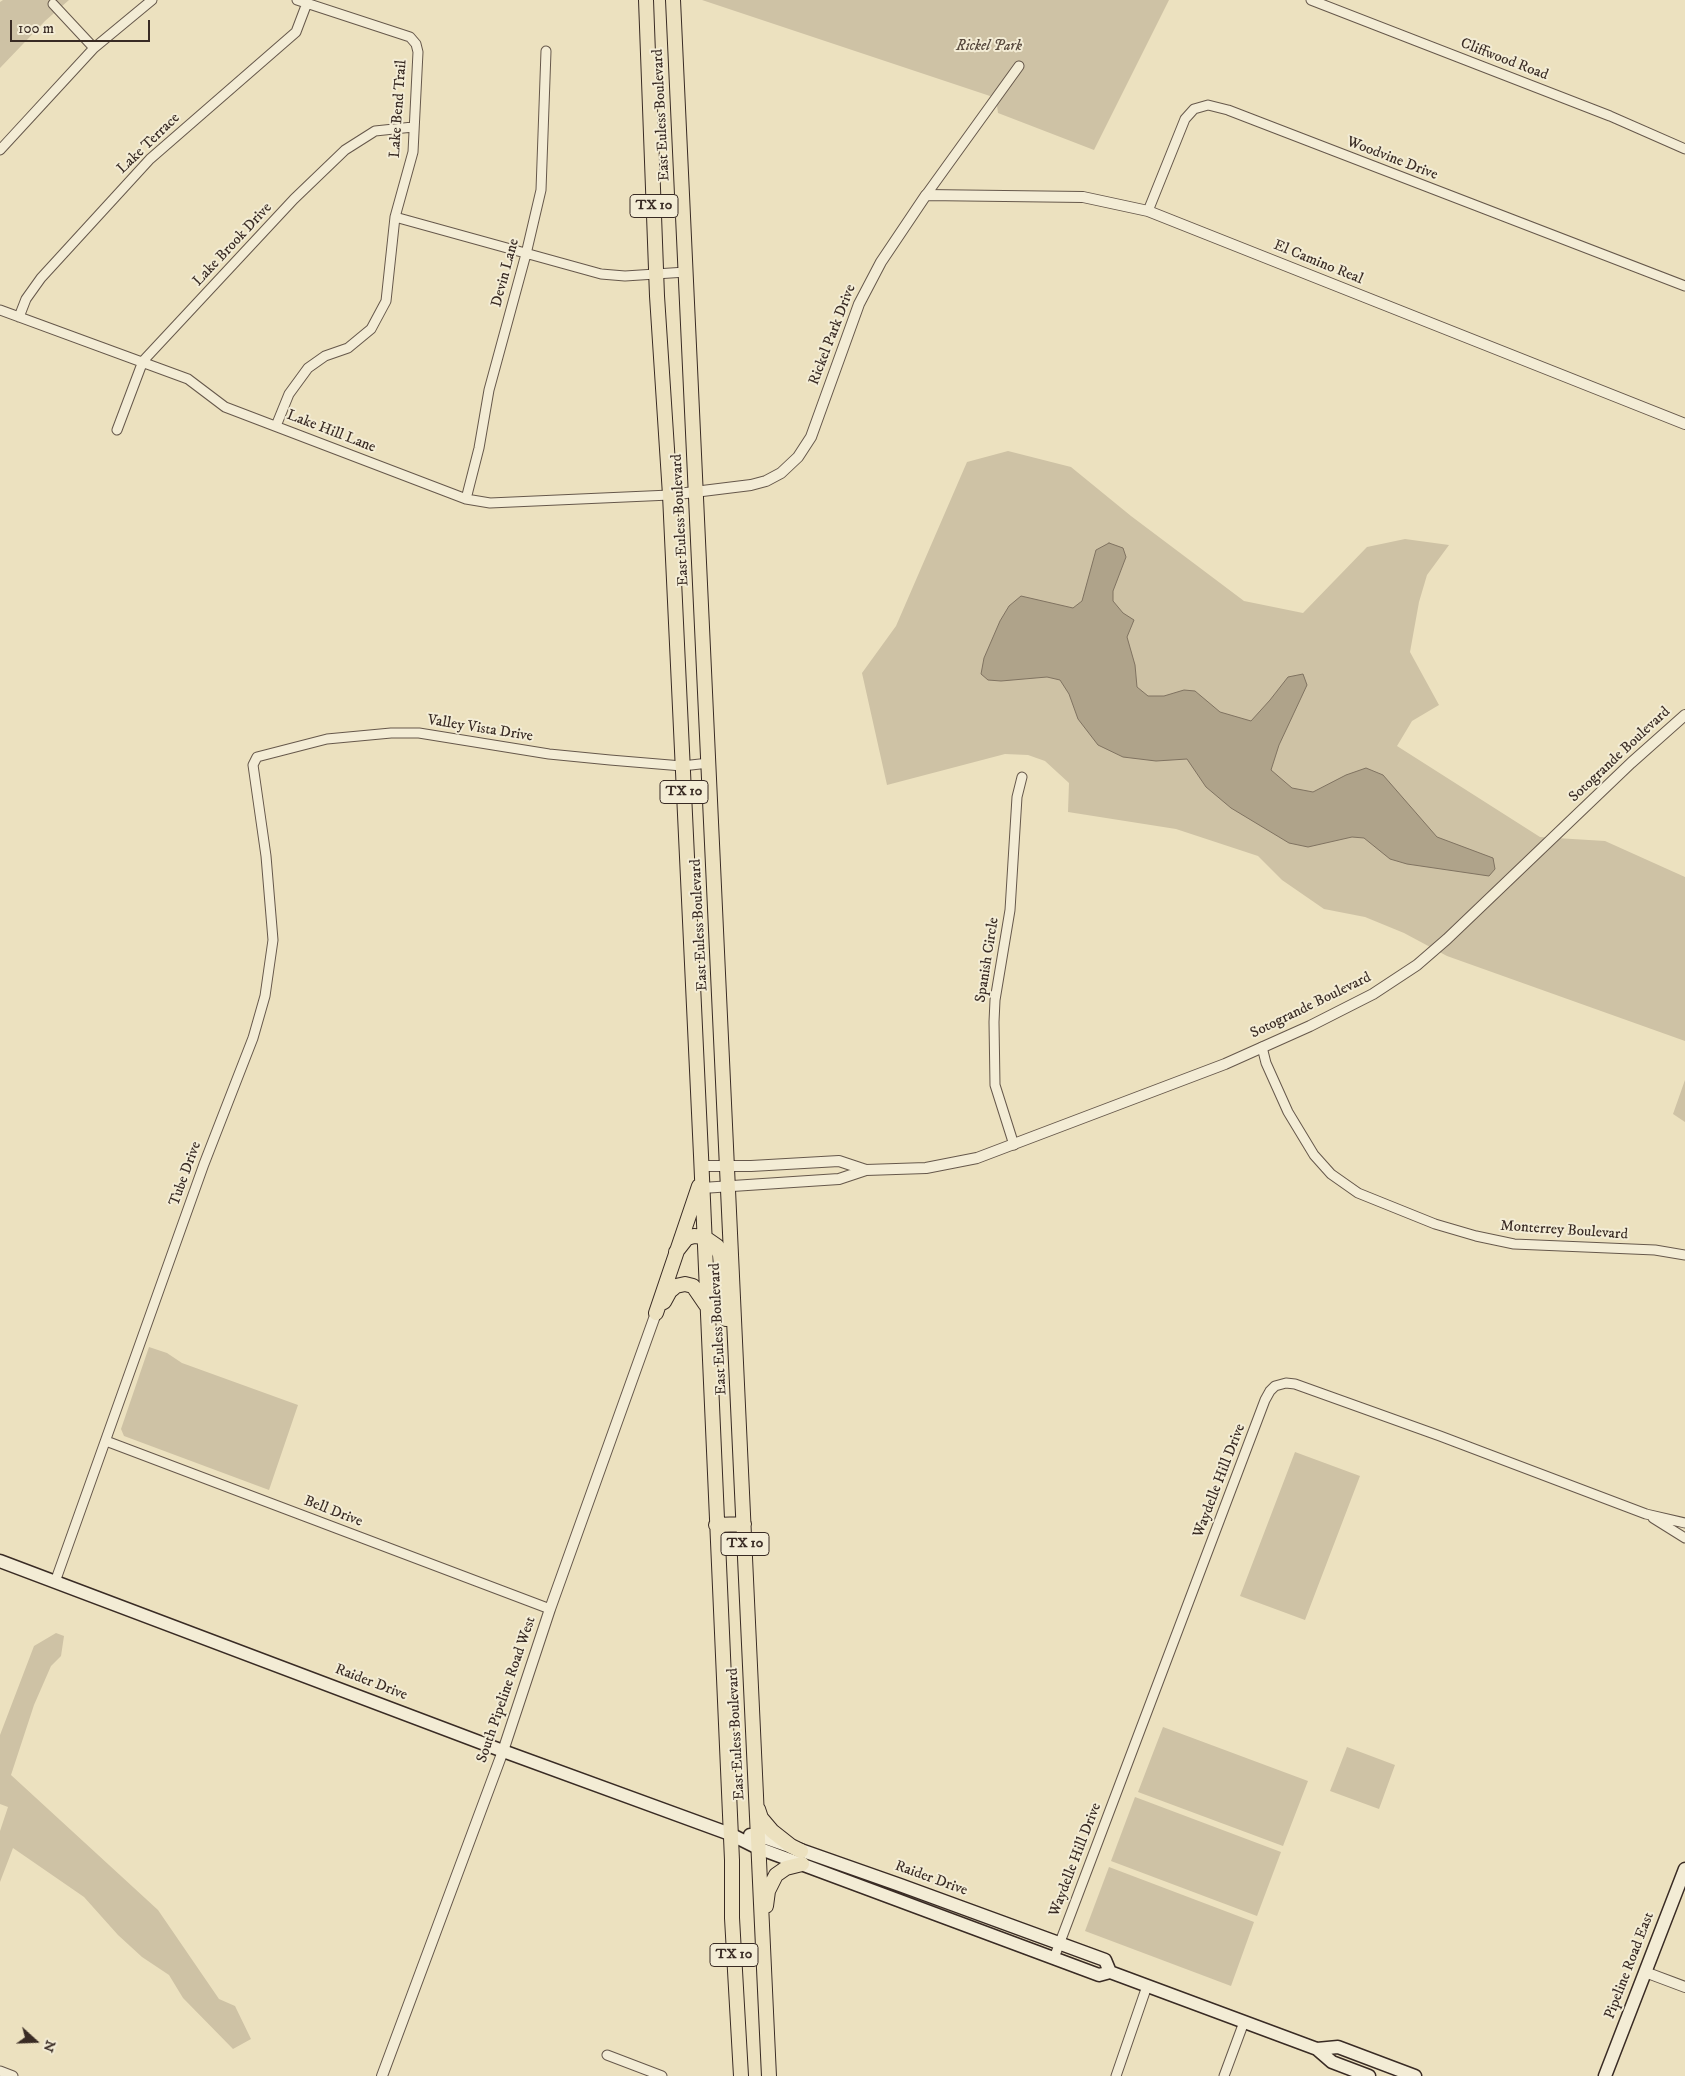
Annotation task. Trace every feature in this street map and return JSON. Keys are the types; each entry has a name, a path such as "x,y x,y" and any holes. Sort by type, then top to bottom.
{"main road":[{"name":"East Euless Boulevard","path":"646,0 656,274 670,495 730,1834"},
{"name":"East Euless Boulevard","path":"673,0 758,1841"},
{"path":"656,1313 702,1178"},
{"path":"676,1252 687,1238 704,1237 716,1246 720,1256 727,1324 736,1359"},
{"path":"656,1313 670,1291 676,1286 685,1284 693,1286 707,1306"},
{"path":"716,1525 744,1524"},
{"name":"Raider Drive","path":"0,1561 503,1751 730,1834 758,1841 802,1858 864,1887 1099,1975 1110,1972 1317,2049 1332,2062 1369,2076"},
{"path":"756,1804 761,1818 772,1831 791,1846 802,1858 776,1875 772,1880 768,1891 762,1929"},
{"name":"TX 10","path":"730,1834 732,1918 741,2076"},
{"name":"TX 10","path":"758,1841 769,2076"},
{"name":"Raider Drive","path":"802,1858 868,1874 1105,1960 1110,1972"},
{"name":"Pipeline Road East","path":"1605,2076 1685,1869"},
{"path":"864,1887 868,1874"},
{"name":"Raider Drive","path":"1317,2049 1338,2047 1415,2076"}],"street":[{"path":"0,150 94,48 152,0"},
{"path":"297,0 307,3"},
{"name":"Cliffwood Road","path":"1311,0 1610,116 1685,149"},
{"name":"Lake Bend Trail","path":"276,426 289,394 308,368 325,356 348,348 370,329 386,301 395,217 413,152 418,52 416,44 410,36 307,3"},
{"name":"Lake Terrace","path":"19,317 26,299 41,278 150,159 296,32 307,3"},
{"path":"53,4 94,48"},
{"name":"Devin Lane","path":"466,499 479,448 489,390 526,254 540,190 546,51"},
{"name":"Rickel Park Drive","path":"670,495 751,486 781,473 798,457 811,437 859,304 881,262 926,195 1019,66"},
{"name":"Woodvine Drive","path":"1148,211 1185,119 1194,109 1208,105 1228,110 1685,286"},
{"name":"Lake Brook Drive","path":"118,430 143,361 294,199 345,150 375,131 413,127"},
{"name":"El Camino Real","path":"926,195 1082,197 1148,211 1685,424"},
{"path":"395,217 601,274 625,276 686,272"},
{"name":"Lake Hill Lane","path":"0,310 188,378 225,407 466,499 490,503 670,495"},
{"name":"Sotogrande Boulevard","path":"702,1178 729,1186 839,1179 866,1170 926,1168 977,1158 1224,1064 1323,1019 1373,994 1429,955 1631,763 1685,715"},
{"name":"Valley Vista Drive","path":"253,765 257,758 327,739 391,733 418,733 549,754 682,766 709,763"},
{"name":"Tube Drive","path":"55,1582 204,1164 253,1038 265,996 273,940 266,856 253,765"},
{"name":"Spanish Circle","path":"1014,1145 995,1085 994,1022 995,1000 1010,910 1017,797 1022,777"},
{"name":"Monterrey Boulevard","path":"1262,1047 1266,1063 1288,1112 1314,1155 1331,1174 1358,1193 1435,1224 1476,1236 1514,1244 1655,1250 1685,1255"},
{"name":"Sotogrande Boulevard","path":"702,1178 728,1167 839,1161 866,1170"},
{"name":"South Pipeline Road West","path":"382,2076 503,1751 550,1609 656,1313"},
{"name":"Waydelle Hill Drive","path":"1054,1958 1265,1400 1275,1386 1286,1383 1294,1384 1440,1436 1646,1514 1685,1523"},
{"name":"Bell Drive","path":"106,1441 550,1609"},
{"name":"Waydelle Hill Drive","path":"1646,1514 1685,1538"},
{"path":"1645,1972 1685,1987"},
{"path":"1116,2076 1147,1986"},
{"path":"1224,2076 1244,2022"},
{"path":"607,2055 662,2076"},
{"path":"0,2071 14,2076"}],"green space":[{"path":"3,0 69,0 45,21 0,68 0,2"},
{"name":"Rickel Park","path":"702,0 1169,0 1094,150 998,113 996,98"},
{"path":"1008,451 1071,467 1131,516 1244,601 1303,613 1367,547 1405,539 1449,545 1427,575 1419,602 1410,652 1439,705 1412,721 1397,746 1540,837 1605,841 1685,877 1685,1041 1447,956 1404,933 1365,917 1324,909 1282,880 1258,856 1176,829 1068,812 1069,783 1045,761 1028,755 1005,754 887,785 862,673 896,626 967,462"},
{"path":"1685,1080 1685,1122 1673,1114"},
{"path":"149,1347 167,1353 182,1363 298,1405 269,1490 124,1436 121,1429"},
{"path":"1295,1452 1360,1476 1305,1620 1240,1596"},
{"path":"56,1633 64,1636 61,1656 51,1666 34,1705 11,1775 158,1910 219,1999 235,2006 251,2039 233,2049 183,1998 169,1975 142,1957 118,1935 84,1897 13,1848 0,1882 0,1831 8,1807 0,1804 0,1735 34,1646"},
{"path":"1163,1727 1308,1781 1283,1846 1138,1792"},
{"path":"1347,1747 1395,1765 1379,1809 1330,1791"},
{"path":"1135,1797 1281,1852 1257,1916 1111,1861"},
{"path":"1109,1867 1254,1922 1231,1986 1085,1931"}],"shaded area":[{"path":"1109,543 1123,548 1126,557 1113,591 1113,601 1123,613 1134,620 1127,637 1135,665 1137,687 1148,696 1164,696 1184,690 1195,691 1220,712 1251,721 1288,677 1303,674 1307,685 1279,745 1271,770 1292,788 1313,792 1346,775 1366,768 1383,775 1437,837 1493,858 1495,869 1489,876 1407,864 1390,859 1364,838 1352,837 1308,847 1289,843 1231,808 1206,787 1187,759 1156,761 1123,757 1098,745 1078,719 1069,694 1060,680 1047,677 1001,681 988,680 981,674 984,658 1000,621 1009,606 1021,596 1073,608 1082,601 1096,550"}]}
